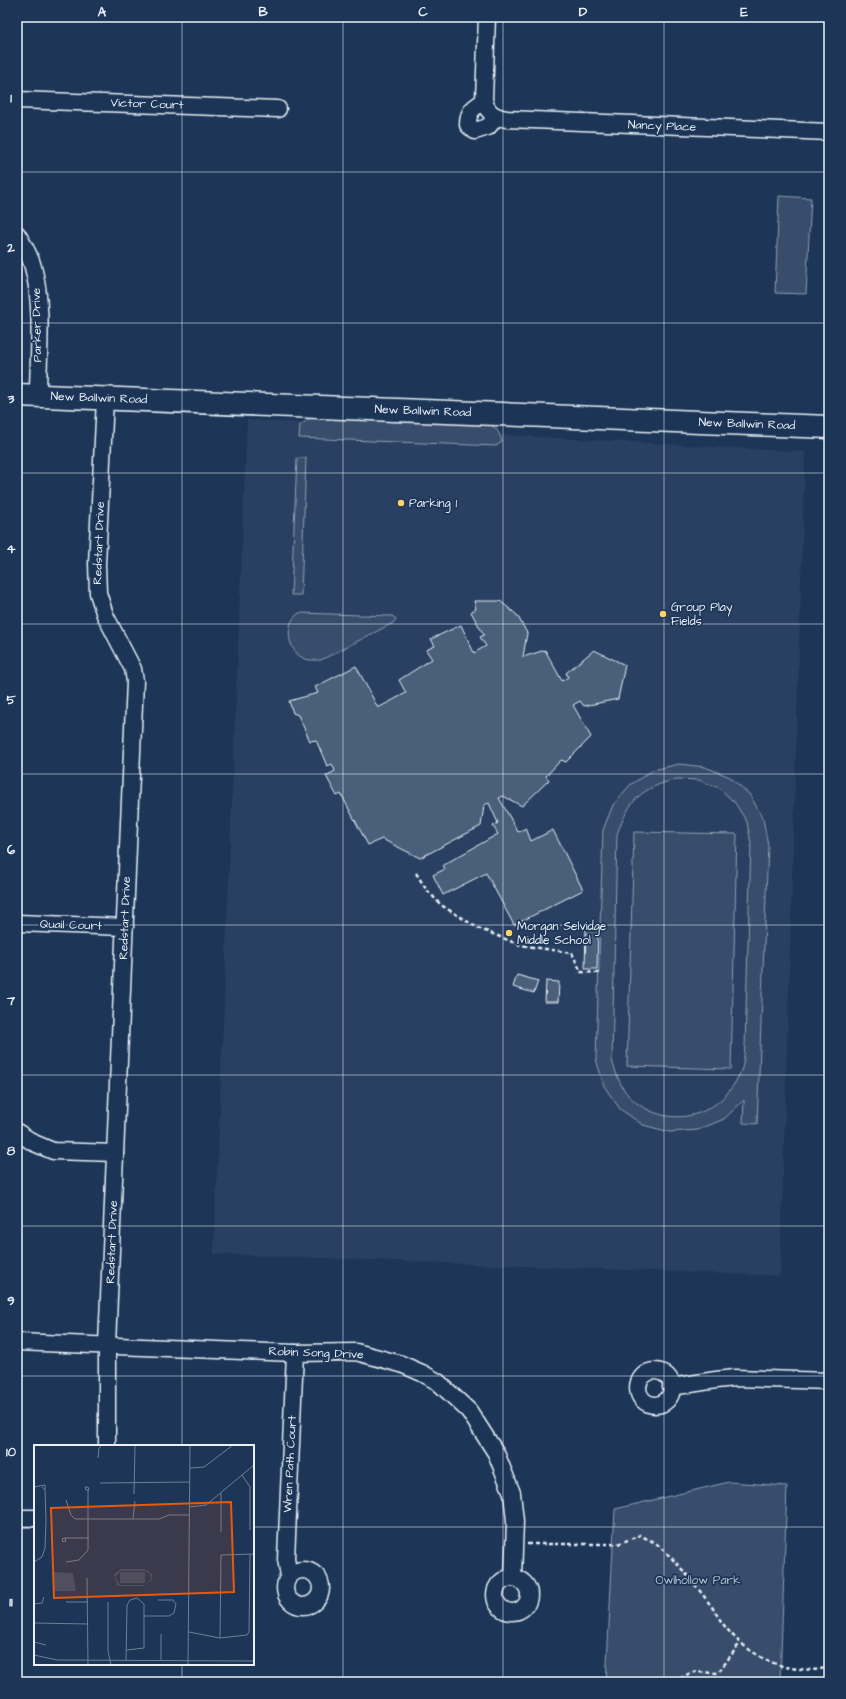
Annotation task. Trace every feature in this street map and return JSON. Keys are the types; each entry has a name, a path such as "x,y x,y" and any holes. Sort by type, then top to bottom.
{"main road":[{"name":"New Ballwin Road","path":"27,395 829,427"}],"street":[{"path":"484,101 473,108 468,116 468,125 475,131 488,127 496,117 485,106 484,101 487,17"},
{"name":"Victor Court","path":"17,100 278,109"},
{"name":"Nancy Place","path":"496,117 507,119 829,132"},
{"name":"Parker Drive","path":"17,234 33,266 39,312 27,395"},
{"name":"Redstart Drive","path":"105,399 97,564 98,593 105,615 133,669 135,681 107,1345 107,1445"},
{"name":"Quail Court","path":"17,923 124,927"},
{"path":"17,1132 34,1143 53,1151 116,1153"},
{"name":"Robin Song Drive","path":"17,1342 295,1353 356,1352 401,1364 422,1373 438,1382 469,1411 496,1453 512,1493 515,1521 513,1578"},
{"name":"Wren Path Court","path":"289,1576 286,1559 295,1353"},
{"path":"671,1387 734,1378 829,1381"},
{"path":"17,1518 34,1518"}],"path":[{"path":"416,873 426,889 442,905 478,928 520,945 572,953 581,972 599,973"},
{"path":"515,1544 618,1544 640,1535 658,1545 663,1550 710,1604 721,1622 740,1643 766,1660 790,1669 811,1670 824,1669 829,1666"},
{"path":"674,1682 692,1672 718,1673 740,1643"}],"shaded area":[{"name":"Morgan Selvidge Middle School","path":"247,420 805,452 780,1276 214,1254"}],"green space":[{"path":"779,196 811,198 806,294 775,293"},
{"path":"312,417 482,422 490,425 498,431 502,442 496,446 299,438 300,425"},
{"path":"297,458 306,458 301,595 291,595"},
{"path":"299,613 392,616 396,619 393,623 321,660 312,660 305,659 298,654 291,643 289,636 291,623 294,617"},
{"path":"679,764 705,767 730,777 750,795 763,819 768,845 757,1124 743,1123 744,1100 724,1119 698,1130 670,1132 643,1125 620,1109 604,1086 596,1059 603,830 613,805 630,785 653,770","holes":["677,779 699,780 719,788 735,803 747,822 751,843 745,1047 741,1071 733,1086 722,1099 709,1108 694,1114 679,1117 664,1115 648,1110 633,1100 622,1087 612,1060 617,834 632,804 646,791 654,786"]},
{"path":"634,832 737,834 731,1069 627,1066"},
{"name":"Owlhollow Park","path":"729,1482 787,1486 780,1682 606,1682 615,1509"}],"building":[{"name":"Morgan Selvidge Middle School","path":"474,601 500,601 517,615 527,633 523,657 545,650 562,681 568,677 566,673 594,650 625,665 618,699 584,706 580,701 573,705 591,737 566,762 561,760 546,776 549,780 522,806 503,796 499,798 518,832 526,828 531,841 553,830 583,890 514,925 486,873 443,895 433,875 445,869 443,865 498,834 493,826 498,823 489,803 484,805 481,826 420,858 382,839 368,845 341,794 337,796 326,776 335,771 332,764 327,766 316,740 310,741 298,715 293,713 289,701 318,693 315,687 356,666 378,708 406,693 399,680 432,659 426,650 435,646 431,639 461,625 474,653 486,646 480,637 484,635 471,612 476,609"},
{"path":"586,927 598,927 597,969 585,969"},
{"path":"517,975 538,981 534,993 513,987"},
{"path":"546,981 559,982 558,1002 545,1002"}],"place":[{"name":"Parking 1","path":"401,503"},
{"name":"Group Play Fields","path":"663,614"},
{"name":"Morgan Selvidge Middle School","path":"509,933"}]}
